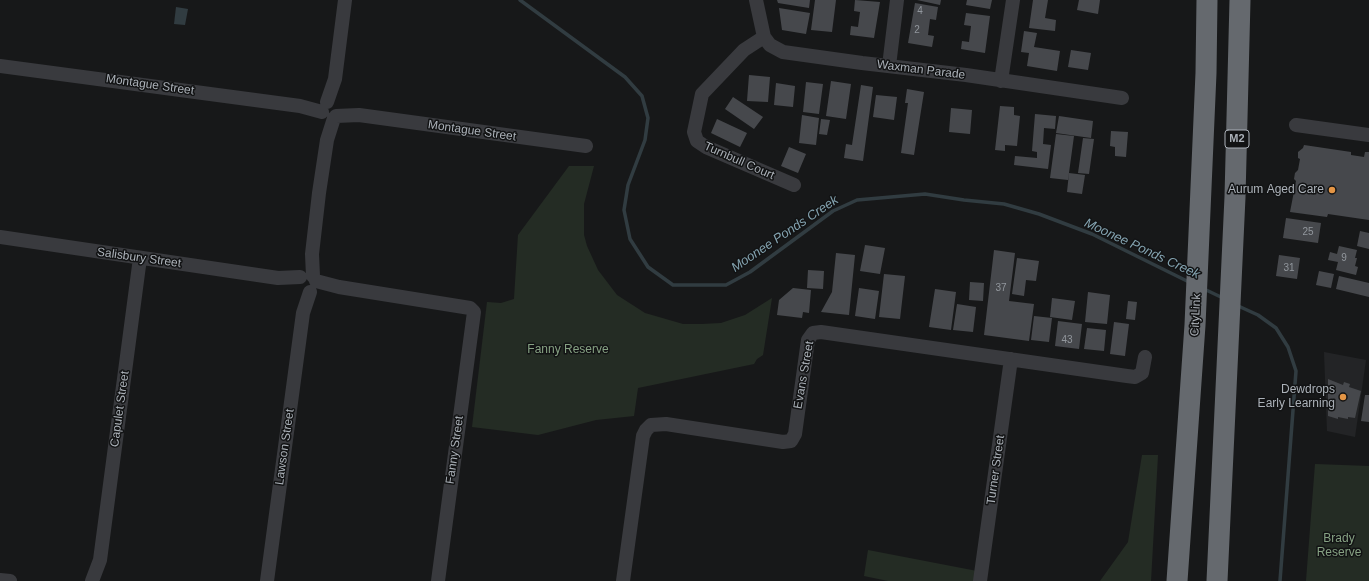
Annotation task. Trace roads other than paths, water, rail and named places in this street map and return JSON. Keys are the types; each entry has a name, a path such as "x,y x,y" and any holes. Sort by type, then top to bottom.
{"highway":[{"name":"CityLink","path":"1177,581 1195,325 1206,73 1207,0"},
{"name":"M2","path":"1217,581 1231,278 1239,72 1240,0"}],"street":[{"name":"Lawson Street","path":"267,581 345,0"},
{"path":"756,0 764,37"},
{"path":"888,66 897,0"},
{"path":"1001,81 1013,0"},
{"name":"Waxman Parade","path":"764,37 770,45 783,52 966,75 1122,98"},
{"name":"Turnbull Court","path":"764,37 744,50 702,94 694,124 695,137 706,147 794,185"},
{"name":"Montague Street","path":"0,66 586,146"},
{"path":"1296,125 1369,135"},
{"name":"Salisbury Street","path":"0,237 470,308 474,312 473,318"},
{"name":"Capulet Street","path":"101,581 100,560 140,258"},
{"name":"Fanny Street","path":"438,581 473,318"},
{"name":"Evans Street","path":"623,581 643,436 651,425 666,424 783,442 791,441 795,434 808,340 817,332 1136,377 1142,372 1145,357"},
{"name":"Turner Street","path":"980,581 1012,359"},
{"name":"Capulet Street","path":"92,581 100,560"},
{"path":"0,580 10,581"}],"waterway":[{"name":"Moonee Ponds Creek","path":"520,0 625,77 642,96 648,118 645,140 628,185 624,210 630,239 648,267 673,285 726,285 750,272 833,211 857,200 925,194 1004,204 1039,214 1092,234 1191,283"},
{"name":"Moonee Ponds Creek","path":"1204,289 1223,298"},
{"name":"Moonee Ponds Creek","path":"1236,305 1258,315 1276,328 1288,347 1296,371 1280,581"}],"place":[{"name":"Aurum Aged Care","path":"1332,190"},
{"name":"Dewdrops Early Learning","path":"1343,397"}],"park label":[{"name":"Fanny Reserve","path":"568,350"},
{"name":"Brady Reserve","path":"1339,546"}]}
